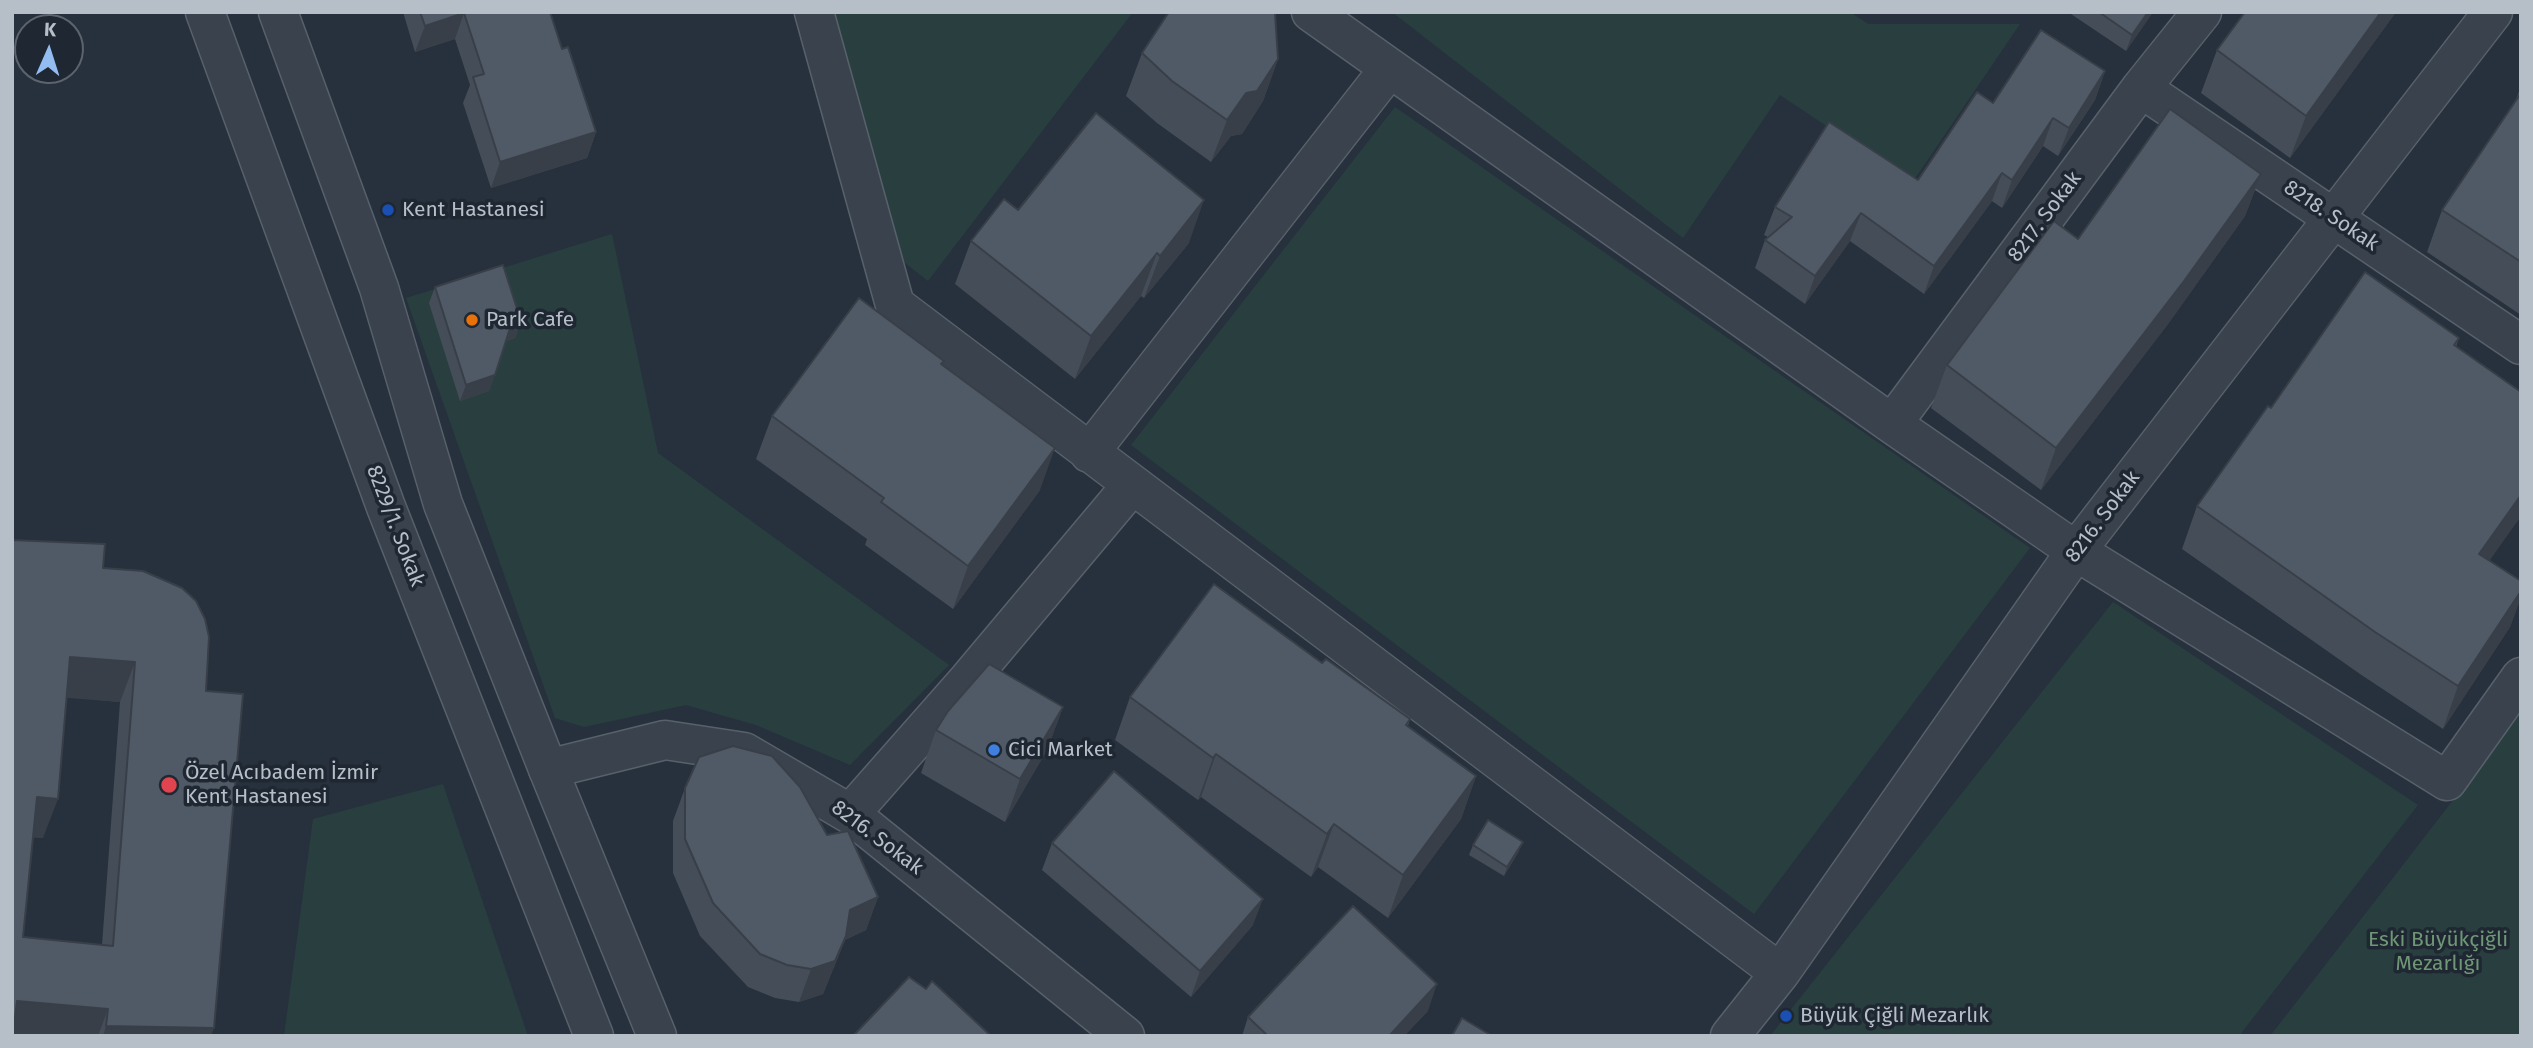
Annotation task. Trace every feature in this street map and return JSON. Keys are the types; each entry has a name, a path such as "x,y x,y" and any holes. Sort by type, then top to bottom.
{"street":[{"name":"8229/1. Sokak","path":"205,12 386,507 594,1036"},
{"path":"278,12 379,288 443,504 657,1036"},
{"path":"814,12 895,305 1780,973"},
{"path":"1311,12 1892,424 2076,551 2447,781 2521,677"},
{"name":"8217. Sokak","path":"1892,424 2141,88 2202,12"},
{"name":"8216. Sokak","path":"1731,1036 1780,973 2076,551 2493,12"},
{"path":"1089,453 1389,69"},
{"name":"8218. Sokak","path":"2141,88 2521,345"},
{"path":"850,814 969,679 1132,485"},
{"name":"8216. Sokak","path":"548,769 665,740 744,752 850,814 1125,1036"}],"green space":[{"path":"831,12 1133,12 928,281 900,259"},
{"path":"1392,12 1850,12 1868,24 2020,24 1912,183 1780,95 1683,238"},
{"path":"1395,107 2030,548 1754,914 1131,445"},
{"path":"612,234 658,453 949,665 850,765 756,725 686,705 584,727 555,718 406,298"},
{"path":"2113,602 2418,805 2239,1036 1770,1036"},
{"name":"Eski Büyükçiğli Mezarlığı","path":"2521,712 2521,1036 2270,1036 2386,887"},
{"path":"443,784 528,1036 284,1036 313,819"}],"building":[{"path":"420,12 550,12 562,49 568,47 596,132 500,162 473,77 484,74 464,13 425,26"},
{"path":"1169,12 1275,13 1278,59 1257,91 1246,93 1227,120 1172,81 1142,53"},
{"path":"2099,12 2148,12 2132,35"},
{"path":"2245,12 2381,12 2306,116 2217,50"},
{"path":"2041,30 2105,71 2069,128 2053,118 2012,180 2002,173 1934,266 1861,213 1815,276 1765,240 1792,217 1775,207 1829,122 1918,180 1977,92 1993,103"},
{"path":"2521,93 2521,262 2442,210"},
{"path":"2170,109 2261,174 2184,281 2056,448 1947,365 2054,221 2078,239"},
{"path":"1096,113 1204,200 1160,256 1157,253 1091,336 971,241 1004,199 1018,210"},
{"path":"503,265 521,321 511,325 495,375 466,385 435,287"},
{"path":"2365,272 2459,338 2454,345 2521,392 2521,495 2479,554 2521,581 2521,591 2458,686 2375,632 2197,506 2268,406 2271,408"},
{"path":"859,298 944,361 941,364 1055,448 968,566 881,502 884,498 772,416"},
{"name":"Özel Acıbadem İzmir Kent Hastanesi","path":"12,540 105,544 103,568 143,571 182,588 196,601 205,619 209,637 206,691 243,694 214,1028 106,1026 108,1009 17,1001 12,1026","holes":["70,657 135,662 113,946 23,937 37,797 58,799"]},
{"path":"1214,584 1322,663 1326,659 1410,719 1406,725 1476,776 1403,875 1334,824 1327,834 1216,754 1213,758 1130,697"},
{"path":"989,664 1063,707 1020,779 936,730 948,711"},
{"path":"733,746 772,756 800,787 827,835 848,831 878,897 850,910 846,936 835,961 811,969 787,965 760,954 713,903 685,839 685,788 699,757"},
{"path":"1114,771 1263,899 1200,971 1052,843"},
{"path":"1488,820 1523,842 1507,867 1473,845"},
{"path":"1353,906 1437,984 1389,1036 1268,1036 1248,1017"},
{"path":"909,977 926,989 932,981 991,1036 853,1036"},
{"path":"1462,1018 1492,1036 1452,1036"}],"place":[{"name":"Kent Hastanesi","path":"388,210"},
{"name":"Park Cafe","path":"472,320"},
{"name":"Cici Market","path":"994,750"},
{"name":"Özel Acıbadem İzmir Kent Hastanesi","path":"169,785"},
{"name":"Büyük Çiğli Mezarlık","path":"1786,1016"}]}
